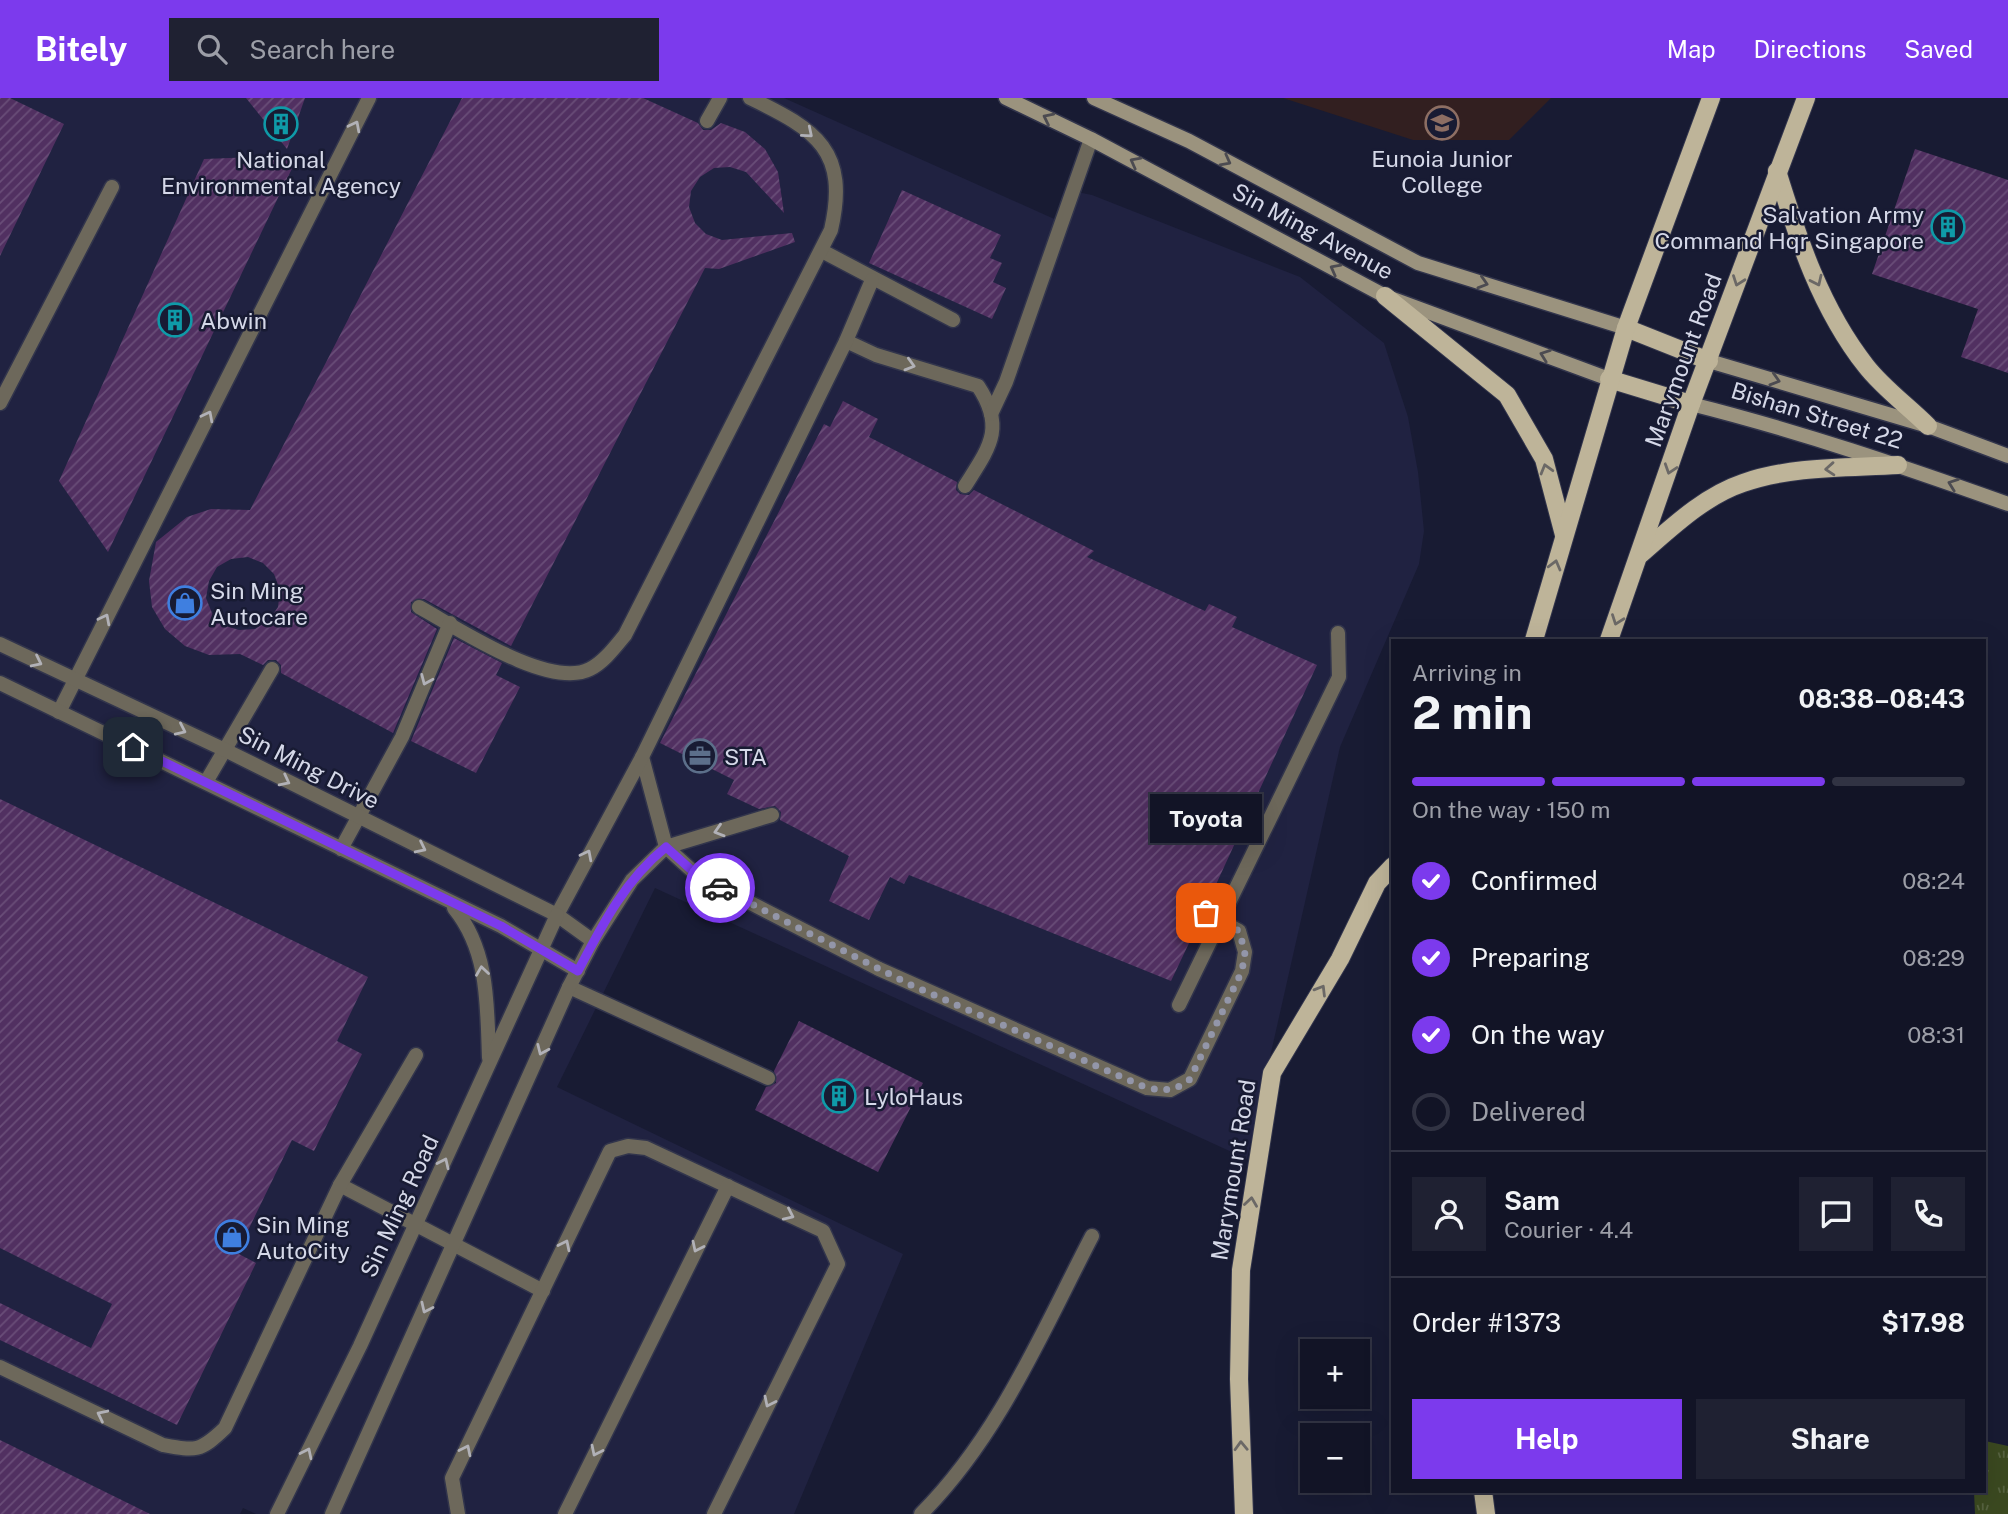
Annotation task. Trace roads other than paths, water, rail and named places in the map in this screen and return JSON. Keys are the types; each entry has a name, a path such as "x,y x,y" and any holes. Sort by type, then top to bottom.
{"main road":[{"name":"Sin Ming Avenue","path":"1006,98 1091,139 1385,296 1609,379"},
{"name":"Sin Ming Avenue","path":"1094,98 1189,141 1418,263 1626,328"},
{"path":"1534,639 1609,379 1711,98"},
{"name":"Marymount Road","path":"1609,639 1691,404 1806,98"},
{"path":"1777,171 1805,254 1830,308 1866,366 1928,425"},
{"path":"1385,296 1507,396 1544,459 1564,535"},
{"name":"Bishan Street 22","path":"1626,328 1709,360 1928,425 2008,456"},
{"name":"Bishan Street 22","path":"1609,379 1691,404 1760,421 2008,504"},
{"path":"1641,554 1689,513 1742,483 1805,471 1898,465"},
{"name":"Marymount Road","path":"1244,1514 1239,1379 1241,1269 1272,1073 1340,959 1377,883 1391,868"},
{"path":"1483,1493 1486,1514"}],"street":[{"path":"59,712 369,98"},
{"path":"707,121 720,98"},
{"path":"419,607 507,654 549,671 576,674 590,669 625,635 831,230 839,192 829,155 797,124 750,98"},
{"path":"991,414 1006,382 1091,139"},
{"path":"0,403 112,187"},
{"path":"822,251 872,280 953,320"},
{"name":"Sin Ming Road","path":"277,1514 490,1064 556,915 642,757 846,341 872,280"},
{"path":"846,341 876,355 974,383 981,391 994,421 990,447 965,486"},
{"path":"341,849 402,737 450,624"},
{"path":"1179,1005 1339,677 1338,633"},
{"name":"Sin Ming Drive","path":"0,644 225,750 556,915 593,941"},
{"path":"206,782 272,669"},
{"path":"0,683 341,849 541,949 578,971"},
{"path":"642,757 666,847 698,876 879,969 1147,1088 1170,1090 1190,1079 1242,971 1245,952 1239,931 1206,913"},
{"path":"332,1514 569,987 593,941 632,880 666,847 772,815"},
{"path":"451,904 469,927 480,953 490,1064"},
{"path":"569,987 768,1078"},
{"path":"0,1367 163,1445 192,1451 210,1442 225,1428 340,1185 416,1055"},
{"path":"458,1514 452,1478 610,1151 628,1146 646,1148 823,1231 838,1264 714,1514"},
{"path":"340,1185 543,1291"},
{"path":"565,1514 728,1186"},
{"path":"921,1514 952,1483 1000,1414 1092,1236"}],"place":[{"name":"Eunoia Junior College","path":"1442,123"},
{"name":"National Environmental Agency","path":"281,124"},
{"name":"Salvation Army Command Hqr Singapore","path":"1948,227"},
{"name":"Abwin","path":"175,320"},
{"name":"Sin Ming Autocare","path":"185,603"},
{"name":"STA","path":"700,756"},
{"name":"Toyota","path":"1206,913"},
{"name":"LyloHaus","path":"839,1096"},
{"name":"Sin Ming AutoCity","path":"232,1237"}]}
